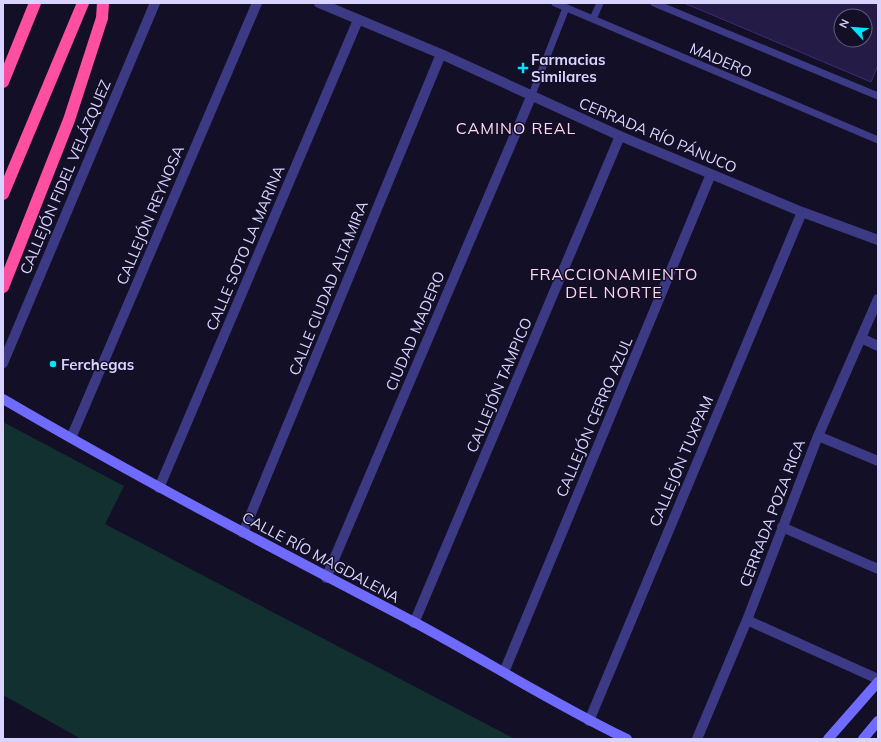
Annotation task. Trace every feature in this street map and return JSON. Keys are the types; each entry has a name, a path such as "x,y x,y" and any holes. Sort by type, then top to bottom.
{"highway":[{"path":"4,78 35,3"},
{"path":"3,194 83,3"},
{"path":"3,287 69,120 102,18 103,3"}],"street":[{"name":"CALLEJÓN FIDEL VELÁZQUEZ","path":"3,363 155,3"},
{"name":"CALLEJÓN REYNOSA","path":"71,438 257,3"},
{"name":"CERRADA RÍO PÁNUCO","path":"319,3 441,54 531,97 620,136 802,212 878,240"},
{"name":"CALLE SOTO LA MARINA","path":"159,488 358,20"},
{"name":"CALLE CIUDAD ALTAMIRA","path":"243,533 441,54"},
{"name":"CIUDAD MADERO","path":"326,578 531,97"},
{"name":"CALLEJÓN TAMPICO","path":"414,623 620,136"},
{"name":"CALLEJÓN CERRO AZUL","path":"504,672 711,174"},
{"name":"CALLEJÓN TUXPAM","path":"589,721 802,212"},
{"name":"CERRADA POZA RICA","path":"696,739 747,620 818,436 878,299"},
{"path":"861,338 878,346"},
{"name":"CALLE RÍO MAGDALENA","path":"3,398 159,488 326,578 414,623 504,672 589,721 627,739"},
{"path":"818,436 878,461"},
{"path":"782,527 878,569"},
{"path":"747,620 878,679"},
{"path":"828,739 878,682"},
{"path":"863,739 878,721"}],"lane":[{"name":"MADERO","path":"554,3 878,140"},
{"path":"593,19 600,3"},
{"path":"654,3 878,96"},
{"path":"531,97 566,8"}],"green space":[{"path":"3,422 124,486 105,524 515,739 81,739 3,695"}],"building":[{"path":"684,3 878,3 878,65 871,82"}],"place":[{"name":"Farmacias Similares","path":"523,68"},
{"name":"Ferchegas","path":"53,364"}],"district":[{"name":"CAMINO REAL","path":"516,128"},
{"name":"FRACCIONAMIENTO DEL NORTE","path":"614,283"}]}
